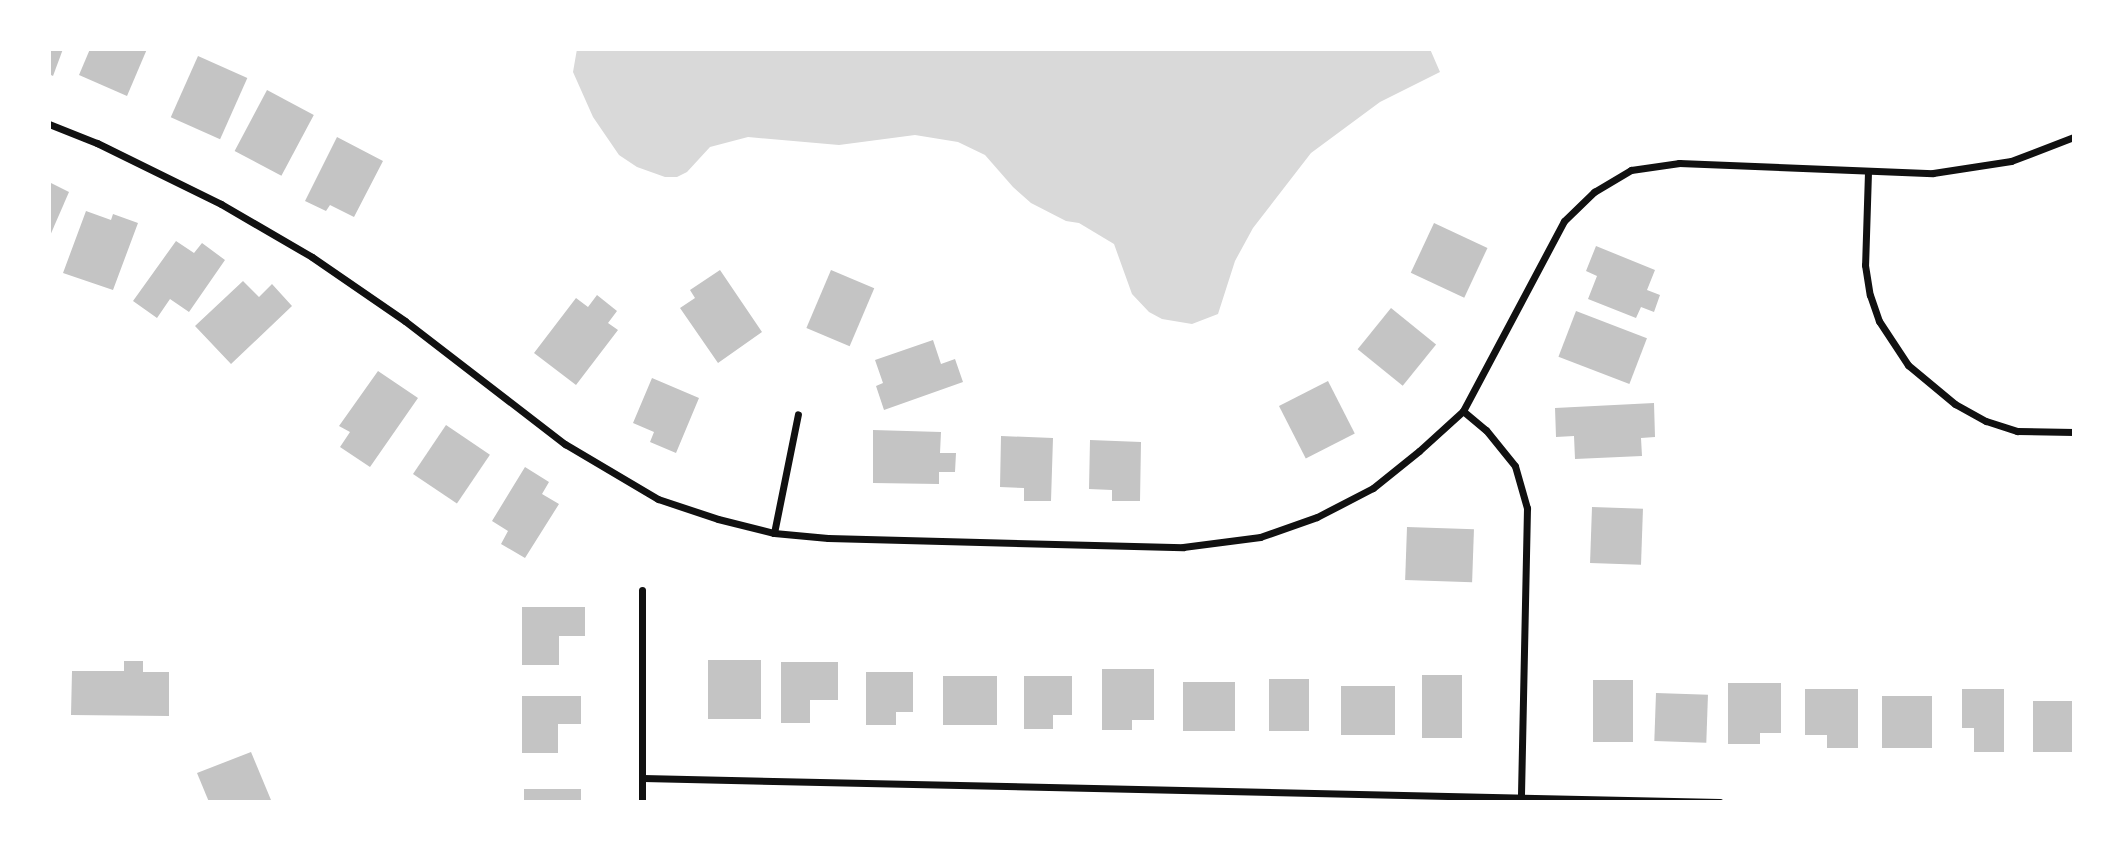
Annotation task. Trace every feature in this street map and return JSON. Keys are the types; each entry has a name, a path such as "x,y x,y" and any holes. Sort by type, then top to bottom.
{"street":[{"path":"49,124 97,143 221,204 312,257 405,321 565,443 612,474 658,499 718,519 774,533 884,541 1183,547 1223,544 1260,537 1357,497 1394,472 1463,411 1564,220 1577,206 1611,180 1631,170 1679,163 1868,172 1970,169 2011,161 2074,137"},
{"path":"1868,172 1865,265 1870,296 1890,341 1908,365 1955,404 1986,421 2017,431 2074,432"},
{"path":"1463,411 1486,430 1509,457 1522,485 1527,508 1521,800"},
{"path":"774,533 798,414"},
{"path":"642,590 642,802"},
{"path":"643,778 1521,800 1720,802"}],"shaded area":[{"path":"577,49 1430,49 1440,72 1380,102 1311,153 1253,228 1235,261 1218,314 1192,324 1162,319 1149,312 1132,294 1114,244 1079,223 1066,221 1031,203 985,155 958,142 915,135 839,145 748,137 710,147 687,172 677,177 665,177 637,167 619,155 593,117 573,72"}],"building":[{"path":"49,49 63,49 53,76 49,74"},
{"path":"90,49 147,49 127,96 79,75"},
{"path":"198,56 247,78 220,139 171,117"},
{"path":"267,90 314,115 281,176 235,151"},
{"path":"337,137 383,161 354,217 330,205 326,211 305,201"},
{"path":"49,182 69,192 49,238"},
{"path":"86,211 111,220 113,214 138,223 113,290 63,273"},
{"path":"1434,223 1487,248 1464,298 1411,273"},
{"path":"176,241 194,253 202,243 225,260 189,312 170,299 157,318 133,301"},
{"path":"1596,246 1655,270 1647,290 1660,295 1654,312 1641,307 1636,318 1588,299 1597,276 1586,271"},
{"path":"720,270 762,332 718,363 680,308 695,298 690,290"},
{"path":"831,270 874,288 850,346 806,328"},
{"path":"243,281 259,297 272,284 292,306 231,364 195,326"},
{"path":"597,295 617,311 608,323 618,330 576,385 534,353 576,298 588,307"},
{"path":"1391,308 1436,345 1403,386 1358,349"},
{"path":"1576,311 1647,338 1629,384 1558,357"},
{"path":"933,340 941,364 955,359 963,382 884,410 876,386 883,383 875,360"},
{"path":"378,371 418,398 370,467 340,447 350,432 339,426"},
{"path":"652,378 699,398 676,453 650,442 654,432 633,423"},
{"path":"1328,381 1355,434 1306,459 1279,406"},
{"path":"1654,403 1655,437 1641,438 1642,456 1575,459 1574,436 1556,437 1555,408"},
{"path":"446,425 490,455 457,504 413,474"},
{"path":"873,430 941,432 940,453 956,453 955,472 939,472 939,484 873,483"},
{"path":"1001,436 1053,438 1051,501 1024,501 1024,488 1000,487"},
{"path":"1090,440 1141,442 1140,501 1112,501 1112,490 1089,489"},
{"path":"525,467 549,482 542,494 559,504 525,558 501,544 508,531 492,521"},
{"path":"1592,507 1643,509 1641,565 1590,563"},
{"path":"1407,527 1474,529 1472,582 1405,580"},
{"path":"522,607 585,607 585,636 559,636 559,665 522,665"},
{"path":"708,660 761,660 761,719 708,719"},
{"path":"124,661 143,661 143,672 169,672 169,716 71,715 72,671 124,671"},
{"path":"781,662 838,662 838,700 810,700 810,723 781,723"},
{"path":"1102,669 1154,669 1154,720 1132,720 1132,730 1102,730"},
{"path":"866,672 913,672 913,712 896,712 896,725 866,725"},
{"path":"1422,675 1462,675 1462,738 1422,738"},
{"path":"943,676 997,676 997,725 943,725"},
{"path":"1024,676 1072,676 1072,715 1053,715 1053,729 1024,729"},
{"path":"1269,679 1309,679 1309,731 1269,731"},
{"path":"1593,680 1633,680 1633,742 1593,742"},
{"path":"1183,682 1235,682 1235,731 1183,731"},
{"path":"1728,683 1781,683 1781,733 1760,733 1760,744 1728,744"},
{"path":"1341,686 1395,686 1395,735 1341,735"},
{"path":"1805,689 1858,689 1858,748 1827,748 1827,735 1805,735"},
{"path":"1962,689 2004,689 2004,752 1974,752 1974,728 1962,728"},
{"path":"1656,693 1708,695 1706,743 1654,741"},
{"path":"522,696 581,696 581,724 558,724 558,753 522,753"},
{"path":"1882,696 1932,696 1932,748 1882,748"},
{"path":"2033,701 2074,701 2074,752 2033,752"},
{"path":"251,752 271,800 209,802 197,773"},
{"path":"524,789 581,789 581,802 524,802"}]}
